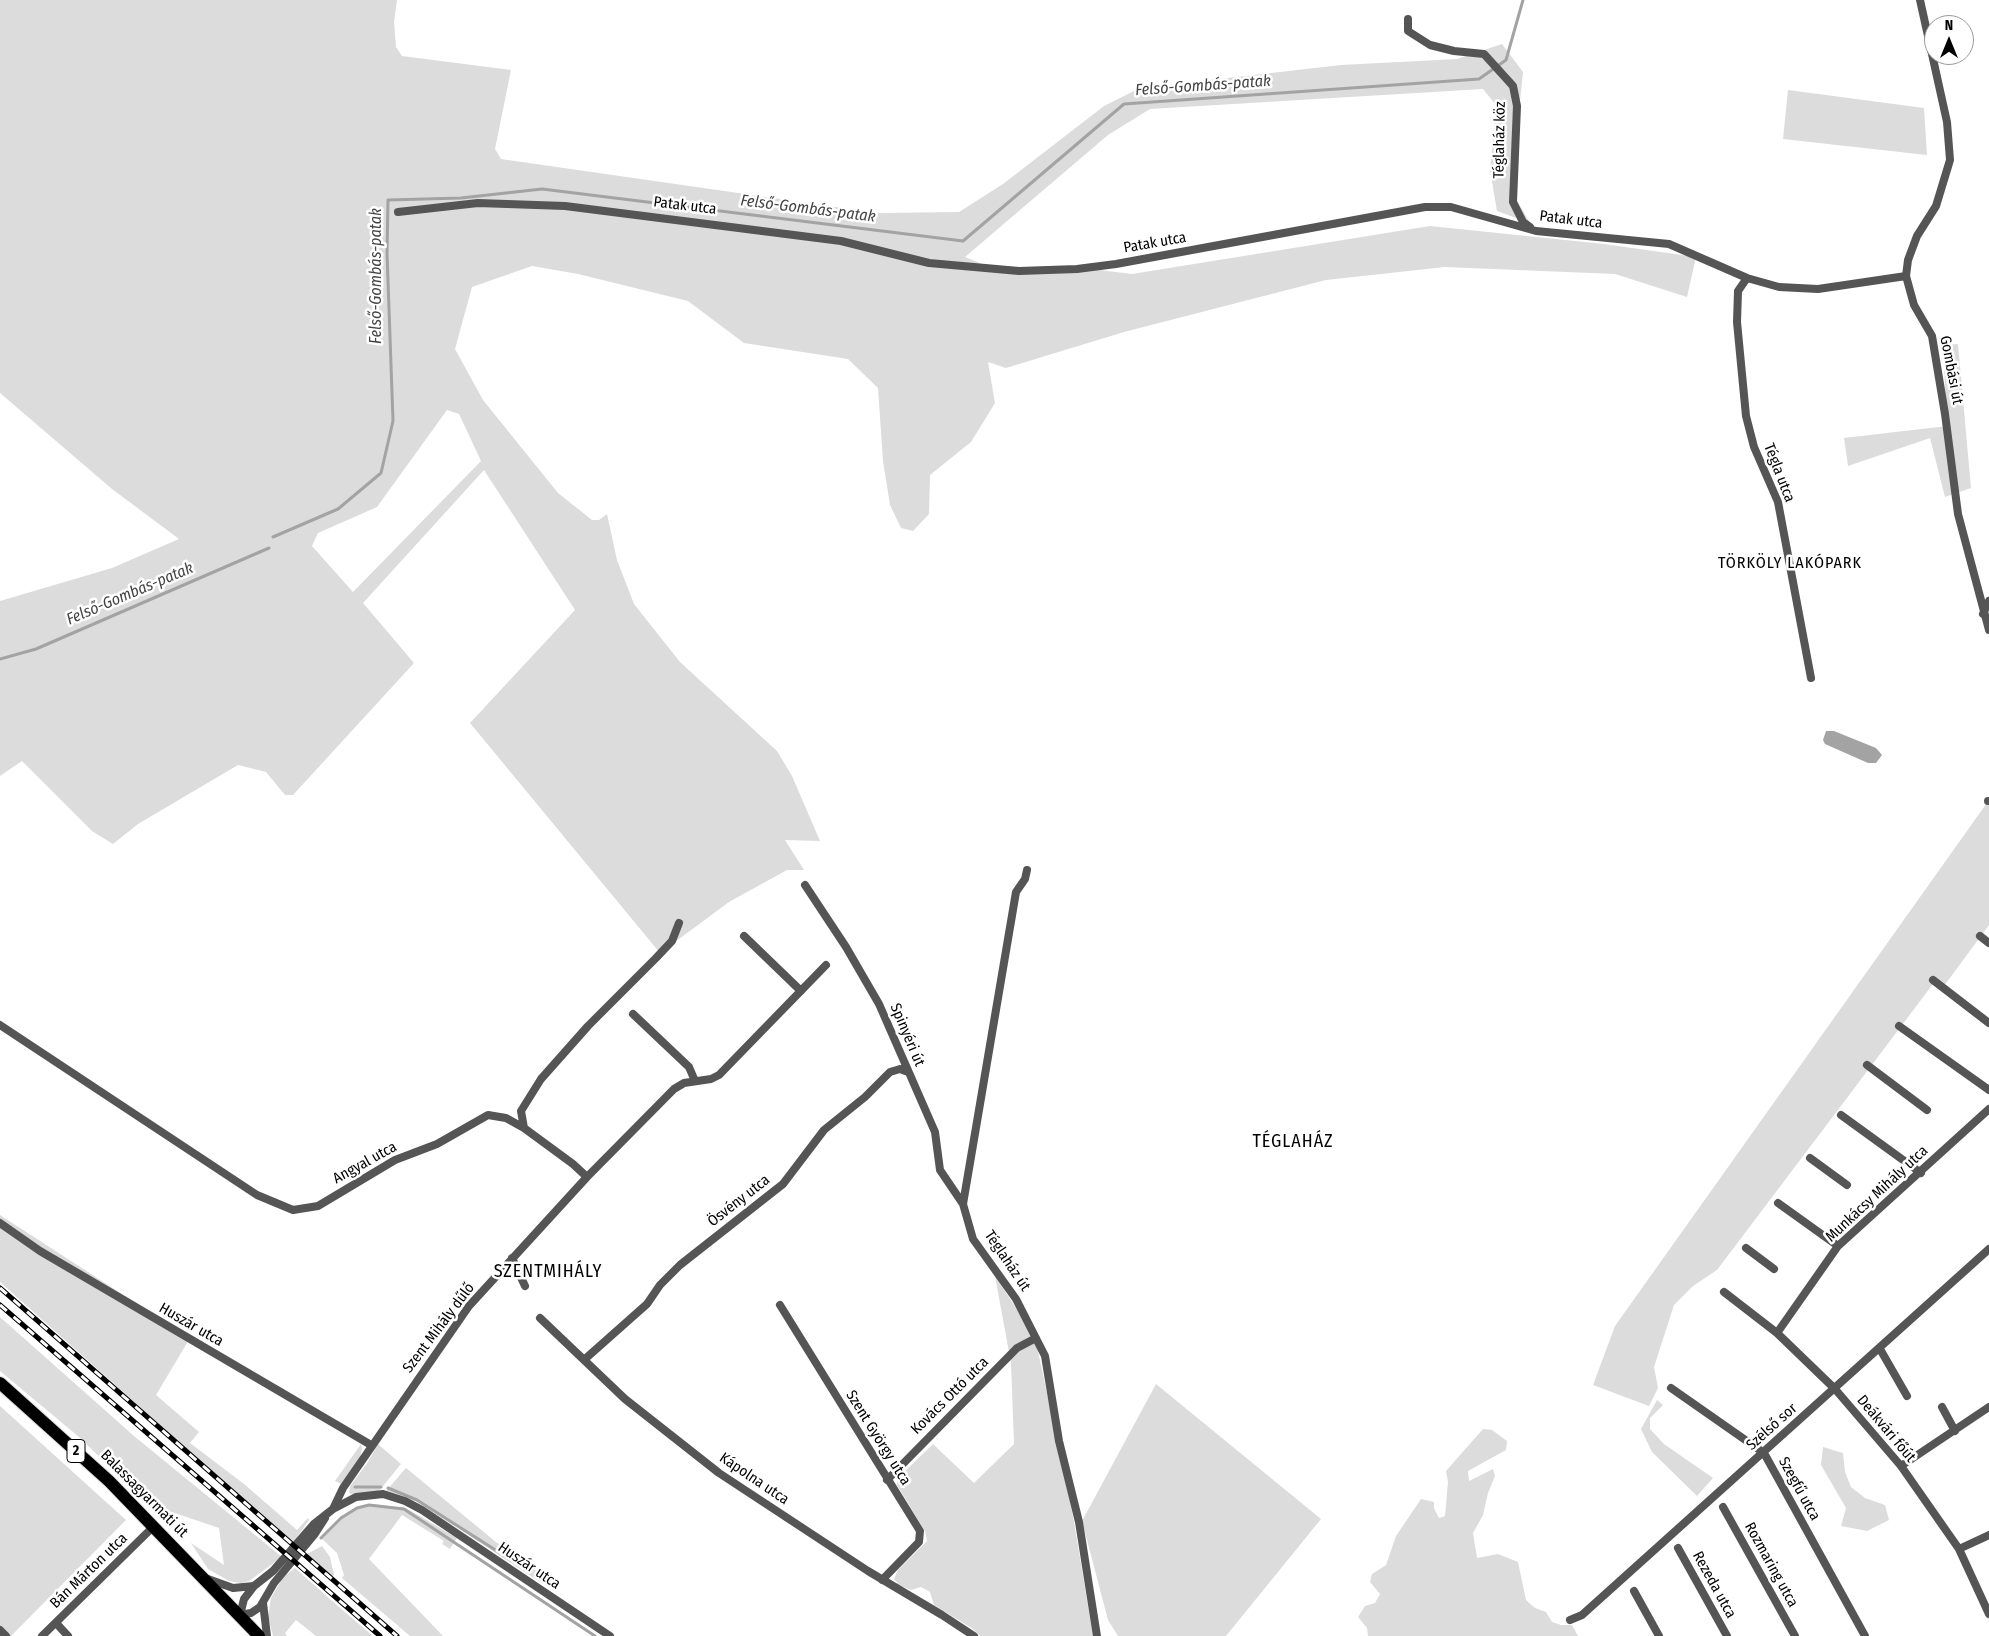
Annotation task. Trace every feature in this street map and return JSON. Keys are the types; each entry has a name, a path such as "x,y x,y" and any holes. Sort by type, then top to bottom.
{"main road":[{"name":"Balassagyarmati út","path":"0,1383 109,1481 259,1636"}],"street":[{"name":"Gombási út","path":"1920,0 1947,122 1950,160 1936,206 1917,236 1911,252 1906,276 1914,305 1932,336 1945,414 1958,514 1983,614 1989,630"},
{"name":"Téglaház köz","path":"1408,19 1408,31 1430,45 1454,51 1484,54 1513,86 1517,106 1513,202 1523,222 1536,231"},
{"name":"Patak utca","path":"398,212 478,203 565,206 841,241 929,264 1019,271 1077,269 1116,264 1425,207 1451,207 1536,231 1669,244 1747,278 1779,287 1802,289 1906,276"},
{"name":"Tégla utca","path":"1747,278 1738,291 1737,322 1746,416 1754,447 1778,502 1811,678"},
{"path":"1983,614 1989,601"},
{"name":"Téglaház út","path":"1027,870 1025,879 1016,892 963,1204 973,1239 1016,1299 1045,1356 1059,1441 1079,1522 1097,1636"},
{"name":"Spinyéri út","path":"805,886 846,947 879,1004 935,1132 940,1170 963,1204"},
{"path":"587,1176 524,1128 521,1111 541,1079 588,1026 667,947 672,941 679,923"},
{"path":"744,936 801,990"},
{"path":"1980,936 1989,943"},
{"name":"Szent Mihály dűlő","path":"333,1510 342,1488 469,1306 512,1258 587,1176 674,1089 684,1083 720,1075 826,965"},
{"path":"1933,980 1989,1024"},
{"path":"633,1014 689,1067 695,1081"},
{"name":"Angyal utca","path":"0,1025 223,1174 257,1195 293,1210 318,1206 395,1160 437,1144 488,1115 506,1118 524,1128"},
{"path":"1898,1026 1989,1090"},
{"path":"1867,1065 1927,1110"},
{"name":"Ösvény utca","path":"585,1359 647,1304 660,1285 687,1258 783,1184 824,1130 865,1097 890,1072 900,1069 908,1072"},
{"name":"Munkácsy Mihály utca","path":"1777,1333 1838,1246 1921,1173 1989,1109"},
{"path":"1840,1115 1921,1173"},
{"path":"1810,1158 1846,1185"},
{"path":"1778,1203 1838,1246"},
{"name":"Huszár utca","path":"0,1222 73,1271 371,1445"},
{"path":"1746,1248 1774,1269"},
{"name":"Szélső sor","path":"1570,1620 1582,1615 1988,1252"},
{"path":"512,1258 525,1286"},
{"name":"Deákvári főút","path":"1724,1292 1777,1333 1835,1389 1901,1466 1959,1550 1989,1614"},
{"name":"Szent György utca","path":"780,1305 921,1535 919,1542 882,1580"},
{"name":"Kápolna utca","path":"540,1318 625,1399 713,1468 882,1580 974,1636"},
{"name":"Kovács Ottó utca","path":"887,1480 1017,1348 1036,1338"},
{"path":"1880,1349 1907,1396"},
{"name":"Szegfű utca","path":"1671,1388 1764,1453 1865,1636"},
{"path":"1942,1407 1955,1430"},
{"path":"1901,1466 1989,1408"},
{"name":"Huszár utca","path":"240,1615 244,1598 254,1586 267,1577 310,1529 333,1510 349,1500 364,1495 383,1494 405,1501 610,1636"},
{"name":"Rozmaring utca","path":"1723,1507 1795,1636"},
{"name":"Huszár utca","path":"240,1615 256,1610 264,1602 271,1588 314,1535 326,1516"},
{"name":"Bán Márton utca","path":"42,1636 154,1526"},
{"path":"1959,1550 1989,1535"},
{"name":"Rezeda utca","path":"1678,1548 1727,1636"},
{"path":"203,1577 233,1588 254,1586"},
{"path":"1634,1591 1659,1636"},
{"path":"264,1602 267,1636"},
{"path":"56,1623 68,1636"},
{"path":"0,1630 6,1636"}],"shaded area":[{"path":"0,0 397,0 394,22 396,47 402,56 511,70 495,149 501,159 878,213 959,212 1003,184 1104,106 1140,88 1341,65 1457,59 1502,44 1523,72 1516,199 1530,223 1497,211 1490,170 1496,105 1483,89 1150,109 1108,135 965,257 1007,274 1099,270 1132,274 1430,226 1604,244 1696,257 1687,297 1615,274 1445,267 1326,280 1124,332 1006,368 988,362 995,403 971,442 930,475 929,514 913,531 901,528 890,505 883,461 878,388 848,359 744,343 688,301 578,274 532,266 472,287 455,349 483,400 558,493 592,520 599,520 607,514 617,560 634,604 680,662 777,751 792,776 820,841 785,840 804,870 787,870 729,902 660,953 470,723 575,610 484,470 363,603 414,663 293,795 285,795 266,772 238,765 138,824 113,844 92,831 22,761 0,776 0,601 112,568 179,539 112,489 0,393","holes":["447,410 459,414 481,461 353,592 312,546 318,533 377,507"]},
{"path":"1788,90 1924,108 1927,155 1783,139"},
{"path":"1958,344 1971,488 1945,497 1930,438 1848,466 1844,438 1947,426 1943,345"},
{"path":"1826,731 1834,731 1876,748 1882,755 1876,763 1868,763 1825,744 1823,740"},
{"path":"1989,800 1989,925 1941,990 1933,984 1717,1270 1693,1286 1674,1305 1654,1367 1658,1388 1649,1406 1593,1385 1615,1326"},
{"path":"0,1215 190,1338 156,1395 199,1432 190,1443 244,1484 297,1530 308,1518 309,1520 294,1541 282,1534 0,1282"},
{"path":"995,1276 1035,1337 1073,1516 1093,1636 980,1636 973,1629 934,1605 930,1592 921,1587 911,1590 899,1585 894,1579 898,1570 927,1541 925,1531 897,1485 898,1478 933,1444 974,1483 1014,1444 1011,1363"},
{"path":"0,1317 134,1436 282,1557 249,1581 241,1583 229,1581 208,1569 191,1543 224,1565 219,1528 148,1504 79,1437 0,1371"},
{"path":"1156,1384 1321,1519 1226,1636 1118,1636 1108,1620 1082,1521"},
{"path":"1657,1400 1663,1405 1650,1418 1650,1429 1664,1444 1713,1478 1697,1496 1652,1452 1641,1429"},
{"path":"0,1406 126,1520 11,1636 0,1636"},
{"path":"1483,1429 1492,1430 1507,1441 1506,1450 1468,1471 1469,1481 1493,1469 1495,1476 1488,1493 1483,1515 1473,1533 1477,1558 1498,1554 1518,1562 1526,1600 1535,1608 1546,1612 1552,1622 1561,1625 1572,1625 1578,1636 1368,1636 1367,1628 1358,1617 1365,1606 1375,1603 1380,1594 1370,1582 1372,1574 1386,1565 1396,1536 1421,1499 1434,1502 1434,1508 1439,1518 1445,1516 1448,1482 1446,1471"},
{"path":"361,1444 360,1457 352,1470 341,1484 335,1481"},
{"path":"378,1444 401,1464 379,1491 353,1495 349,1493 350,1486 368,1462"},
{"path":"1823,1447 1843,1453 1845,1472 1851,1487 1865,1498 1885,1505 1889,1520 1867,1531 1841,1526 1846,1508 1821,1465"},
{"path":"406,1468 496,1542 547,1578 543,1584 409,1497 386,1491"},
{"path":"371,1504 406,1508 457,1538 450,1549 442,1544 444,1541 402,1515 369,1559 443,1636 410,1636 342,1578 344,1575 337,1553 321,1538 341,1518 357,1508"},
{"path":"322,1546 330,1557 334,1575 332,1577 307,1554"},
{"path":"295,1568 373,1636 316,1636 296,1620 285,1633 287,1636 273,1636 268,1617 271,1598 283,1577"}],"waterway":[{"name":"Felső-Gombás-patak","path":"273,537 338,509 381,473 393,421 387,253 388,200 461,198 542,189 963,241 1124,104 1479,79 1506,60 1523,0"},
{"name":"Felső-Gombás-patak","path":"0,659 36,649 269,548"},
{"path":"355,1487 381,1487"},
{"path":"388,1488 417,1500 519,1565"},
{"path":"321,1538 341,1518 357,1508 369,1505 404,1509 595,1636"}],"railway":[{"path":"0,1288 397,1636"},
{"path":"0,1305 380,1636"}],"district":[{"name":"TÖRKÖLY LAKÓPARK","path":"1790,564"},
{"name":"TÉGLAHÁZ","path":"1293,1142"},
{"name":"SZENTMIHÁLY","path":"548,1272"}]}
